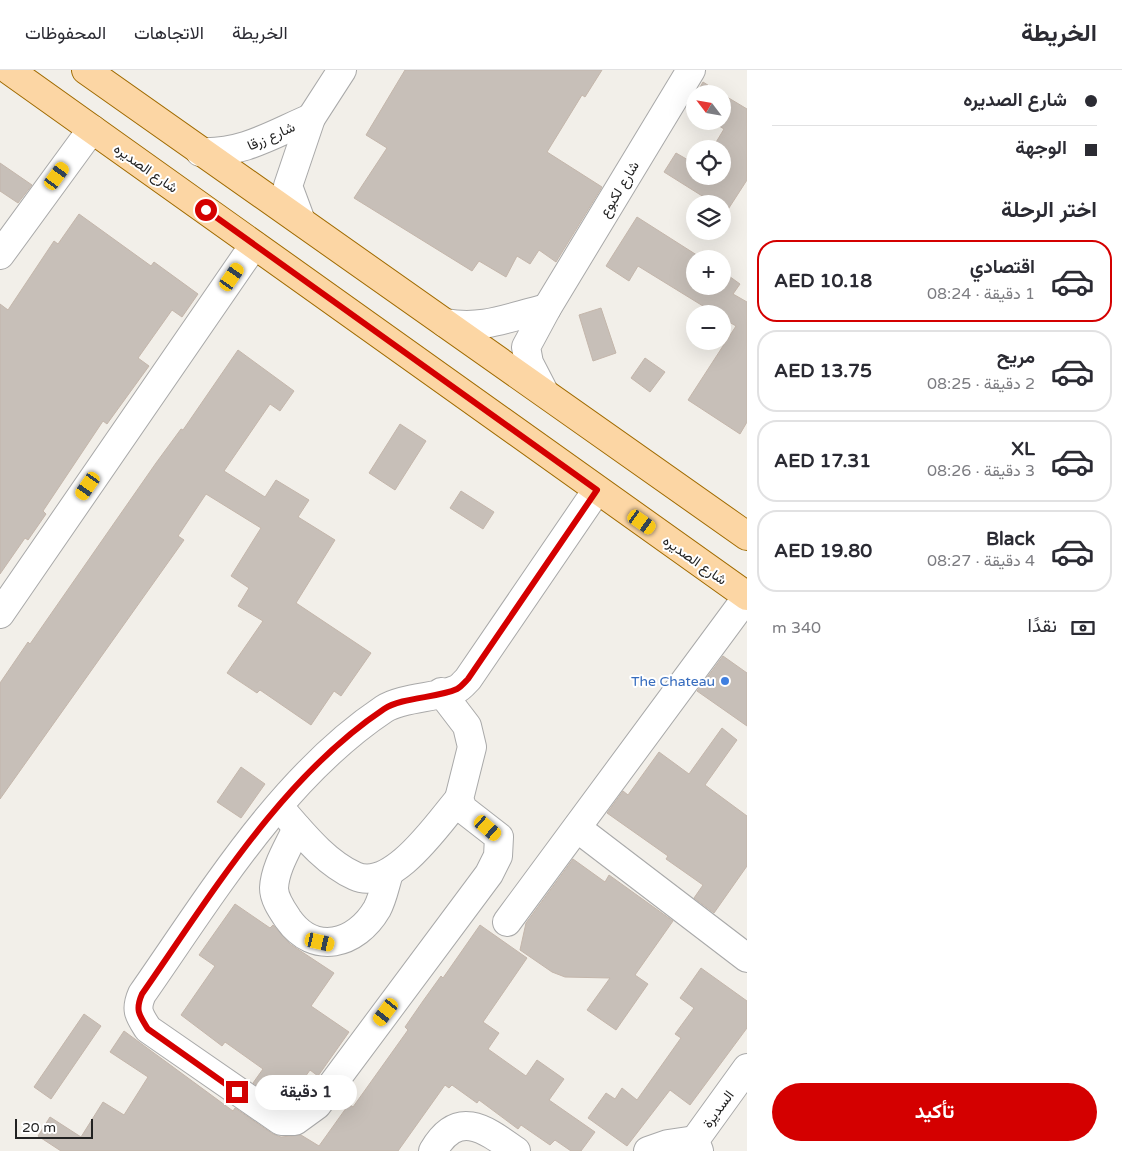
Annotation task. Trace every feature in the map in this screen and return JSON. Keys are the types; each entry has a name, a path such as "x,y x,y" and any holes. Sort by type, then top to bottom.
{"main road":[{"name":"شارع الصديره","path":"9,70 747,597"},
{"path":"86,70 747,536"}],"street":[{"name":"شارع زرقا","path":"301,221 288,186 311,118 342,70"},
{"name":"شارع لكبوع","path":"544,392 528,364 526,347 547,308 690,70"},
{"name":"شارع زرقا","path":"200,152 237,150 311,118"},
{"path":"0,255 92,129"},
{"path":"0,614 254,245"},
{"path":"445,323 481,326 547,308"},
{"path":"459,799 463,809 498,837 498,856 489,874 317,1105 295,1121 281,1122 148,1029 140,1016 137,1005 142,994 230,868 279,807 323,758 386,708 457,689 468,679 597,490"},
{"path":"507,922 747,597"},
{"path":"279,807 310,843 356,877 373,877 389,873 408,858 459,799 472,747 467,726 441,692"},
{"path":"297,828 280,867 274,889 279,907 310,939 331,944 354,933 376,911 389,873"},
{"path":"577,828 747,958"},
{"name":"السديرة","path":"697,1146 747,1068"},
{"path":"433,1151 450,1129 465,1126 477,1127 490,1133 516,1151"},
{"path":"648,1151 668,1144 697,1146"}],"building":[{"path":"405,70 602,70 585,97 582,95 547,152 602,187 556,262 539,250 530,264 517,256 506,277 479,261 472,271 354,198 387,148 366,135"},
{"path":"731,99 747,109 747,180 731,205 731,195 701,195 664,172 676,153 686,159 686,185 731,185 731,140 717,140 723,130 731,130"},
{"path":"0,163 32,185 18,203 0,191"},
{"path":"79,214 151,266 154,262 198,294 182,317 172,310 138,358 149,366 107,424 103,421 43,511 46,514 28,540 25,538 0,574 0,304 8,310 54,241 58,244"},
{"path":"637,217 689,250 686,250 686,295 731,295 731,278 740,284 733,294 747,302 747,422 740,434 688,400 720,350 731,350 731,334 736,326 731,323 731,305 701,305 638,266 629,281 606,266"},
{"path":"601,308 616,353 593,361 579,315"},
{"path":"238,350 294,391 280,411 270,404 224,471 265,497 276,480 309,500 298,517 335,540 296,603 371,653 341,696 334,691 311,725 260,690 257,693 227,673 263,621 238,606 249,588 231,576 261,528 206,494 178,536 184,540 0,799 0,683 28,642 30,644 156,463 181,429 183,430"},
{"path":"645,358 665,372 650,392 631,378"},
{"path":"400,424 426,441 395,490 369,473"},
{"path":"461,491 494,512 483,529 450,508"},
{"name":"The Chateau","path":"723,656 747,673 747,726 697,691"},
{"path":"722,728 737,740 705,785 747,816 747,866 714,913 694,898 703,885 666,859 668,856 607,813 623,791 628,795 659,752 689,774"},
{"path":"241,767 265,784 241,818 217,802"},
{"path":"573,859 605,882 609,875 673,921 635,975 648,984 616,1030 587,1010 610,978 565,977 552,972 520,950 526,923"},
{"path":"235,904 270,928 273,925 290,944 334,973 311,1006 349,1032 318,1076 310,1070 285,1105 253,1083 263,1069 225,1042 222,1046 181,1015 215,966 199,955"},
{"path":"480,925 527,958 483,1022 499,1033 488,1049 526,1076 537,1060 564,1079 549,1100 595,1132 581,1151 571,1151 555,1140 550,1145 521,1125 518,1129 479,1100 477,1103 452,1085 449,1088 445,1085 398,1151 61,1151 38,1136 50,1117 81,1137 103,1102 124,1115 148,1077 110,1052 124,1031 233,1111 235,1108 273,1134 281,1137 301,1135 319,1146 349,1104 353,1107 408,1030 405,1027 423,1001 441,976 443,978"},
{"path":"701,968 747,1001 747,1028 690,1105 670,1090 627,1146 588,1118 606,1093 615,1099 622,1088 637,1100 681,1038 675,1034 694,1008 680,998"},
{"path":"84,1014 101,1026 51,1099 34,1087"}],"place":[{"name":"The Chateau","path":"725,681"}],"route":[{"path":"206,210 597,490 468,679 457,689 386,708 323,758 279,807 230,868 142,994 137,1005 140,1016 148,1029 237,1092"}]}
